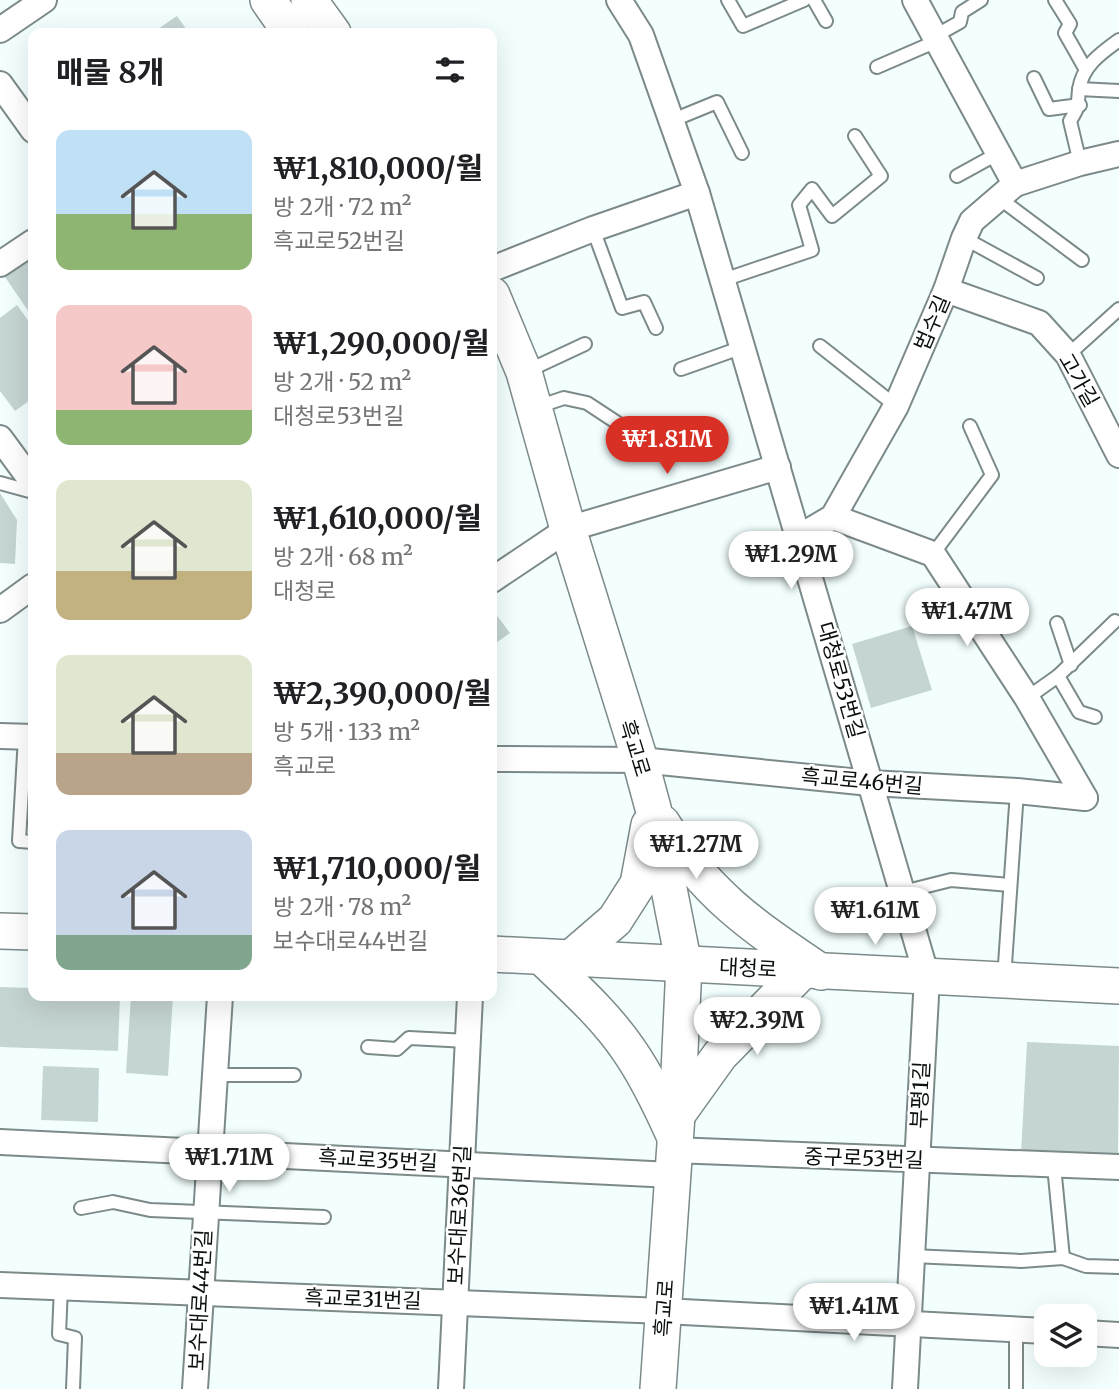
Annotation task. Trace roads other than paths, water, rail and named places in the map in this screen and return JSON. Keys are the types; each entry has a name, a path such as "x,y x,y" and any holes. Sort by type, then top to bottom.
{"main road":[{"path":"268,0 288,28"},
{"path":"309,0 329,28"},
{"name":"흑교로","path":"497,307 524,372 568,529 640,760 653,808 684,965 658,1389"},
{"path":"653,808 638,884 615,920 556,957 628,1048 656,1096 674,1144"},
{"path":"653,808 678,849 706,884 741,916 813,971 720,1055 674,1144"},
{"path":"0,930 28,932"},
{"name":"대청로","path":"497,954 1119,986"}],"street":[{"path":"0,30 44,0"},
{"name":"대청로53번길","path":"619,0 641,35 698,193 927,977"},
{"path":"915,0 997,154 1007,191 1080,163 1119,154"},
{"path":"0,84 28,123"},
{"name":"법수길","path":"799,537 833,517 896,406 946,290 972,221 1007,191"},
{"path":"497,267 593,229 698,193"},
{"path":"0,264 28,245"},
{"name":"고가길","path":"946,290 1039,323 1068,355 1119,455"},
{"path":"0,438 28,476"},
{"path":"497,577 568,529 778,467"},
{"path":"833,517 933,554 1027,698"},
{"path":"0,610 28,590"},
{"name":"흑교로46번길","path":"497,759 640,760 870,783 1017,791 1085,799 1027,698"},
{"path":"0,736 28,737"},
{"name":"부평1길","path":"905,1389 927,977"},
{"name":"보수대로44번길","path":"195,1389 220,1001"},
{"name":"보수대로36번길","path":"451,1389 470,1001"},
{"name":"흑교로35번길","path":"0,1142 462,1165 674,1144"},
{"name":"중구로53번길","path":"674,1144 916,1160 1119,1167"},
{"name":"흑교로31번길","path":"0,1285 664,1311 1034,1330"},
{"path":"1097,1334 1119,1335"}],"lane":[{"path":"728,0 743,26 804,0"},
{"path":"814,0 826,21"},
{"path":"877,67 936,39 960,22 960,6 981,0"},
{"path":"1055,0 1070,24 1065,33 1086,70"},
{"path":"1080,163 1070,121 1080,105 1079,89 1094,58 1119,40"},
{"path":"1034,78 1049,109 1080,105"},
{"path":"1079,89 1119,91"},
{"path":"673,120 717,102 743,153"},
{"path":"723,280 812,250 799,205 811,189 832,216 881,176 855,136"},
{"path":"957,176 997,154"},
{"path":"1007,191 1083,260"},
{"path":"593,229 622,308 644,302 656,328"},
{"path":"964,238 1037,278"},
{"path":"1068,355 1119,309"},
{"path":"524,372 585,344"},
{"path":"820,346 896,406"},
{"path":"681,369 743,347"},
{"path":"534,408 564,398 587,403 660,451"},
{"path":"933,554 992,475 970,426"},
{"path":"0,484 28,491"},
{"path":"1027,698 1071,665 1115,621"},
{"path":"1057,623 1071,665"},
{"path":"1058,676 1079,712 1095,717"},
{"path":"28,747 19,841 28,842"},
{"path":"1004,980 1017,791"},
{"path":"902,892 951,880 1010,885"},
{"path":"368,1047 397,1049 410,1038 468,1041"},
{"path":"214,1075 294,1075"},
{"path":"1054,1166 1063,1258"},
{"name":"보수대로44번길","path":"81,1208 113,1202 150,1210 324,1217"},
{"path":"912,1255 1021,1261 1063,1258 1086,1266 1119,1267"},
{"path":"61,1287 59,1334 75,1338 73,1389"},
{"path":"1016,1329 1016,1389"}]}
